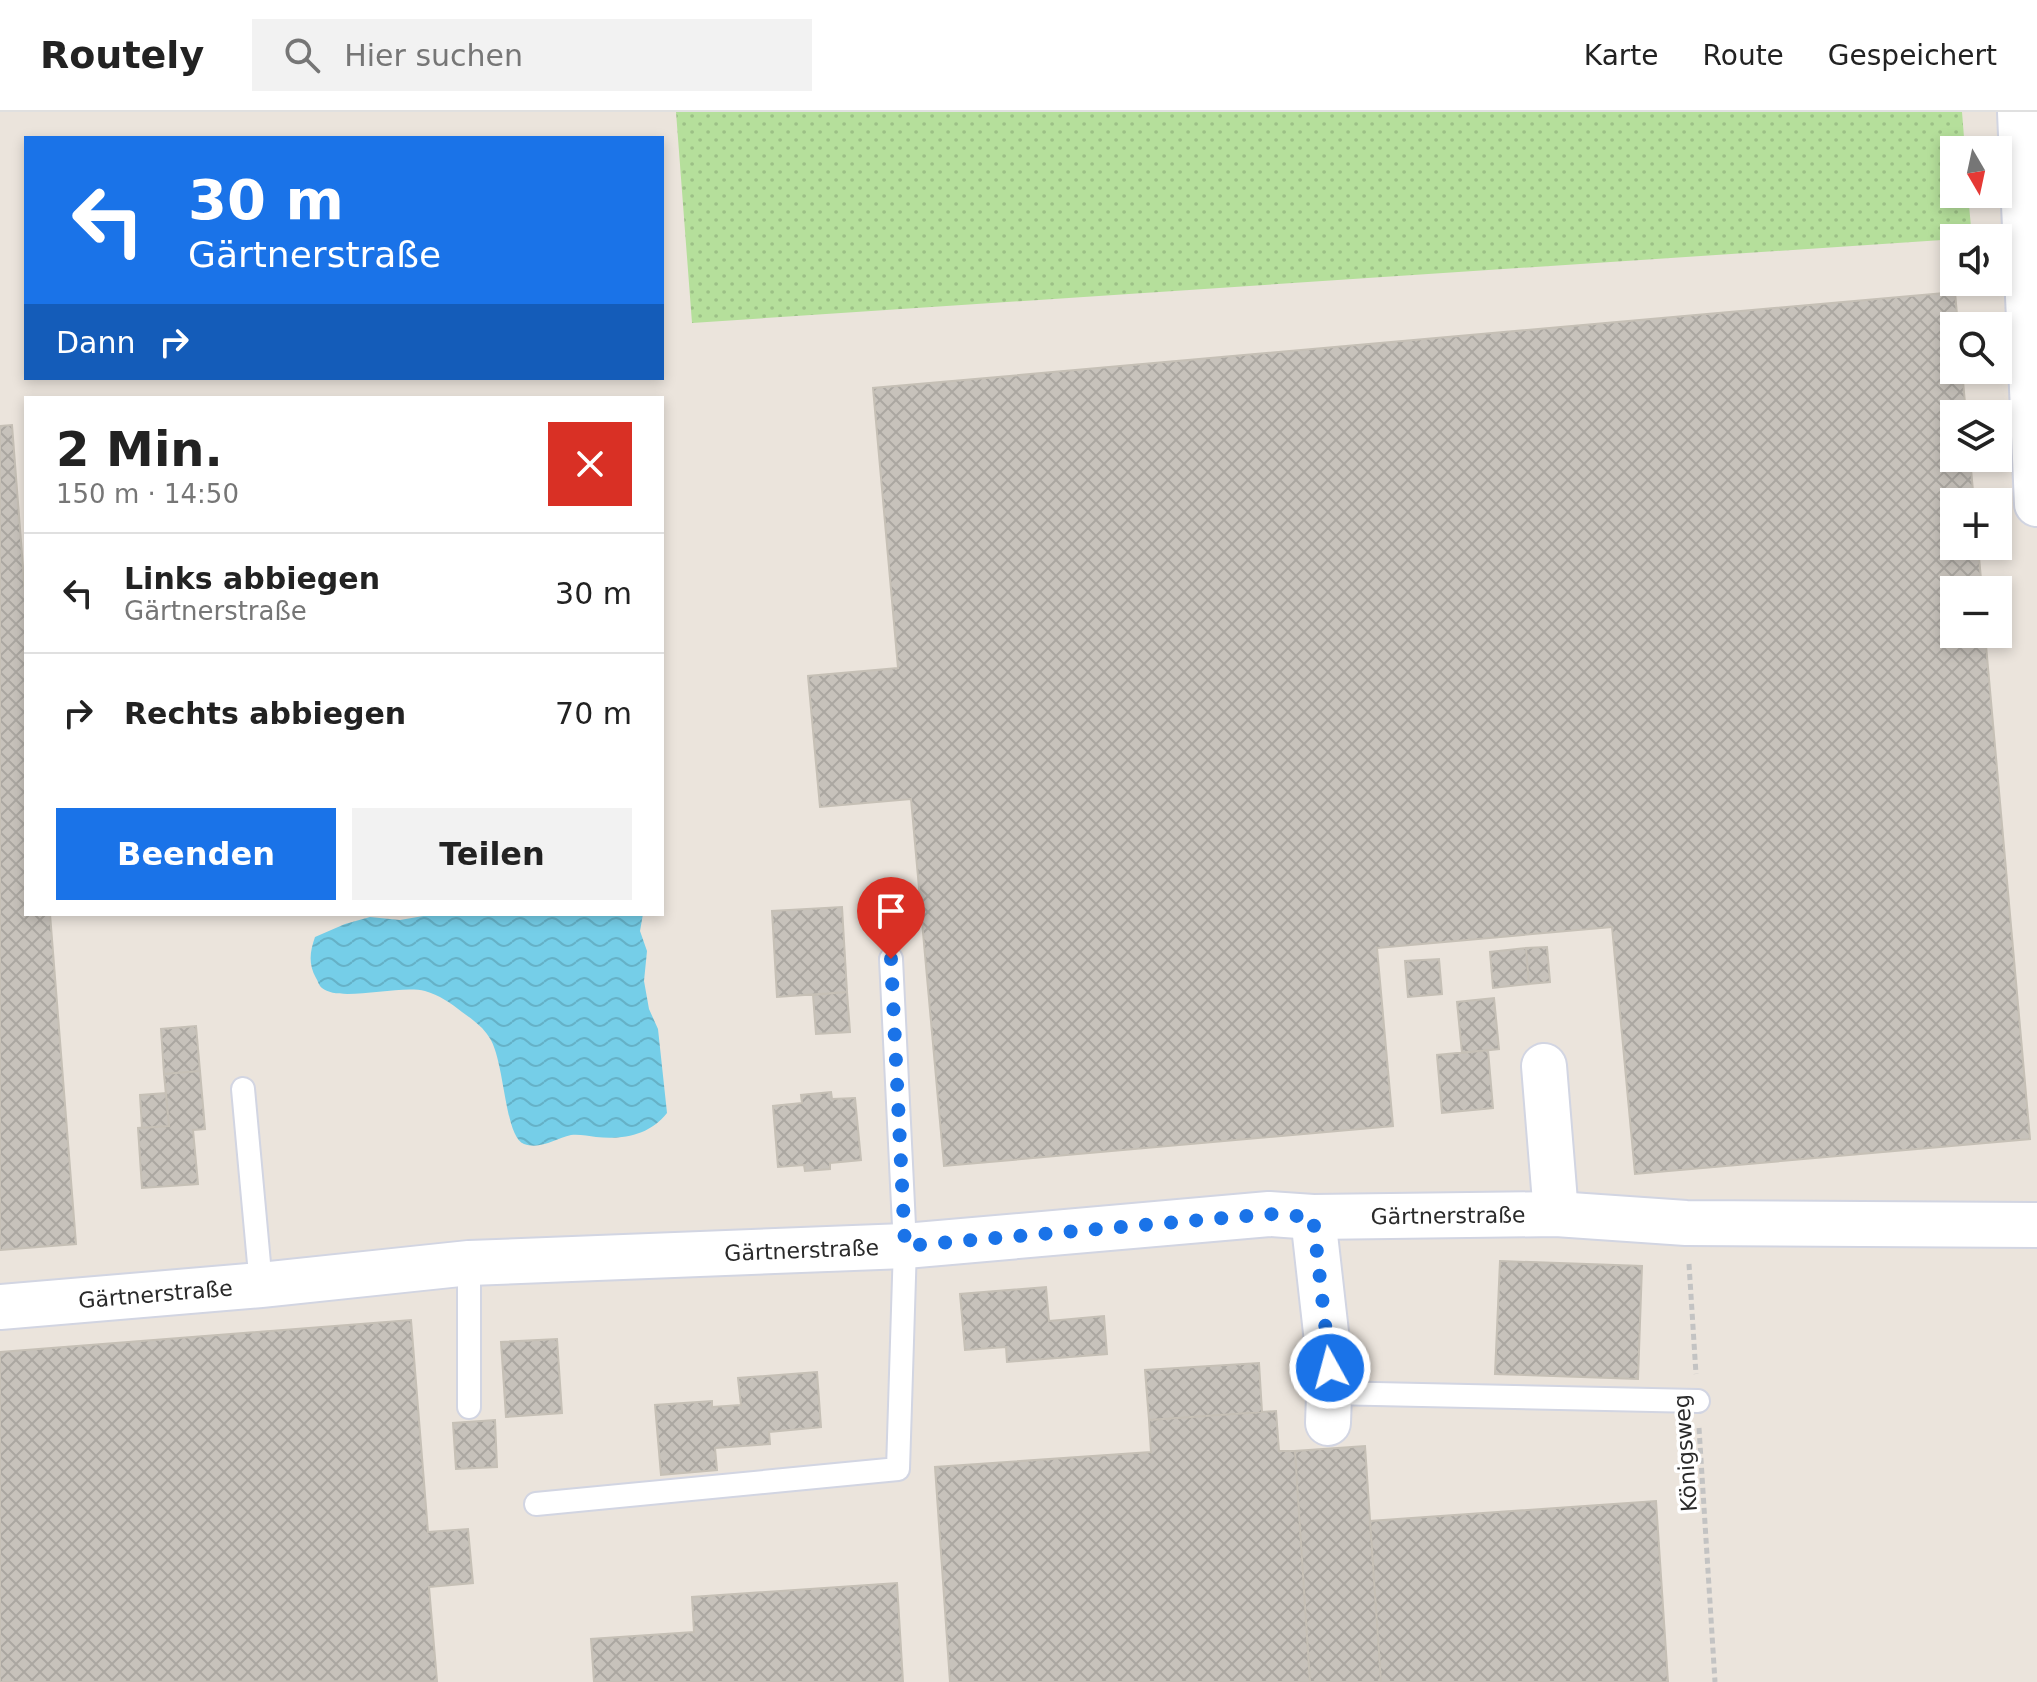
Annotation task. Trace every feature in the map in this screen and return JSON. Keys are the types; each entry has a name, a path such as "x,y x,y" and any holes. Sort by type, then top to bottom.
{"street":[{"path":"2020,112 2037,504"},
{"path":"1544,1066 1556,1214"},
{"name":"Gärtnerstraße","path":"0,1307 261,1285 469,1263 905,1246 1269,1214 1313,1217 1556,1214 1686,1223 2037,1225"},
{"path":"1313,1217 1330,1368 1329,1408"}],"lane":[{"path":"536,1504 898,1469 905,1246 891,959"},
{"path":"243,1089 261,1285"},
{"path":"469,1263 469,1407"},
{"path":"1329,1408 1698,1401"}],"path":[{"name":"Königsweg","path":"1686,1223 1715,1682"}],"green space":[{"path":"676,112 1962,112 1964,136 1940,136 1940,208 1969,208 1971,224 1940,224 1940,240 692,323"}],"water":[{"path":"423,916 643,916 640,931 647,951 644,981 649,1009 658,1029 667,1113 653,1126 626,1137 574,1135 542,1145 524,1144 512,1127 494,1048 487,1033 473,1020 445,1000 425,991 342,994 320,986 311,963 315,937 370,917 400,920"}],"building":[{"path":"1940,293 1940,296 1955,296 1957,312 1940,312 1940,384 1963,384 1965,400 1940,400 1940,472 1971,472 1973,488 1940,488 1940,560 1979,560 1981,576 1940,576 1940,648 1986,648 2030,1139 1635,1174 1612,927 1377,948 1393,1126 944,1166 911,799 820,807 808,676 898,668 873,388"},
{"path":"12,425 24,580 24,916 50,916 76,1244 0,1250 0,426"},
{"path":"842,907 847,992 777,997 772,911"},
{"path":"1547,947 1550,982 1529,984 1526,948"},
{"path":"1526,948 1529,984 1493,988 1490,952"},
{"path":"1439,959 1442,994 1408,997 1405,961"},
{"path":"847,992 850,1032 816,1034 813,995"},
{"path":"1494,998 1499,1049 1462,1053 1457,1002"},
{"path":"196,1026 200,1071 164,1074 161,1029"},
{"path":"1488,1050 1493,1108 1442,1113 1437,1055"},
{"path":"200,1071 205,1129 193,1130 198,1184 142,1188 138,1128 169,1126 164,1074"},
{"path":"831,1092 832,1099 855,1098 861,1160 830,1163 830,1169 805,1171 804,1165 778,1167 773,1106 802,1103 801,1095"},
{"path":"166,1093 169,1126 142,1128 140,1095"},
{"path":"1500,1261 1642,1266 1638,1379 1495,1374"},
{"path":"1046,1287 1049,1321 1104,1316 1107,1354 1007,1362 1006,1347 965,1350 960,1294"},
{"path":"411,1320 428,1532 468,1529 473,1583 429,1587 437,1681 0,1682 0,1352"},
{"path":"557,1339 562,1413 506,1417 501,1342"},
{"path":"1259,1363 1262,1412 1149,1420 1145,1370"},
{"path":"817,1372 821,1427 769,1432 770,1444 715,1448 717,1470 661,1475 655,1405 712,1401 712,1407 741,1405 738,1378"},
{"path":"1276,1411 1279,1451 1295,1451 1310,1682 950,1682 935,1467 1151,1452 1149,1420"},
{"path":"495,1420 497,1467 456,1469 453,1423"},
{"path":"1365,1446 1381,1682 1310,1682 1295,1451"},
{"path":"1656,1501 1668,1682 1381,1682 1370,1521"},
{"path":"897,1583 903,1682 594,1682 591,1639 694,1632 692,1597"}],"route":[{"path":"891,959 905,1246 1269,1214 1313,1217 1330,1368"}]}
